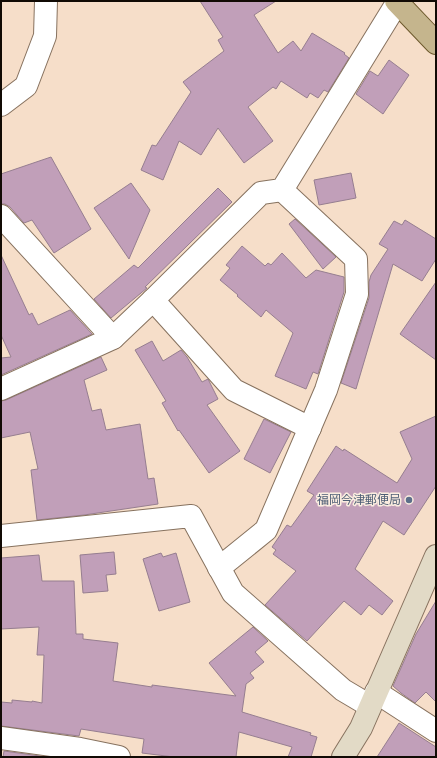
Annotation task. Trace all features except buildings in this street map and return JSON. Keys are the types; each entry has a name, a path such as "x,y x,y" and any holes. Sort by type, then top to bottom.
{"main road":[{"path":"396,2 436,43"}],"street":[{"path":"1,105 26,86 45,36 46,1"},
{"path":"282,190 396,2"},
{"path":"1,389 113,338 261,193 282,190"},
{"path":"219,568 266,530 326,390 357,294 356,259 282,190"},
{"path":"1,216 113,338"},
{"path":"153,300 234,390 310,428"},
{"path":"1,536 191,516 233,593 343,690 373,699 436,731"},
{"path":"343,757 361,728 436,556"},
{"path":"1,738 80,749 119,757"}],"place":[{"name":"福岡今津郵便局","path":"409,500"}]}
